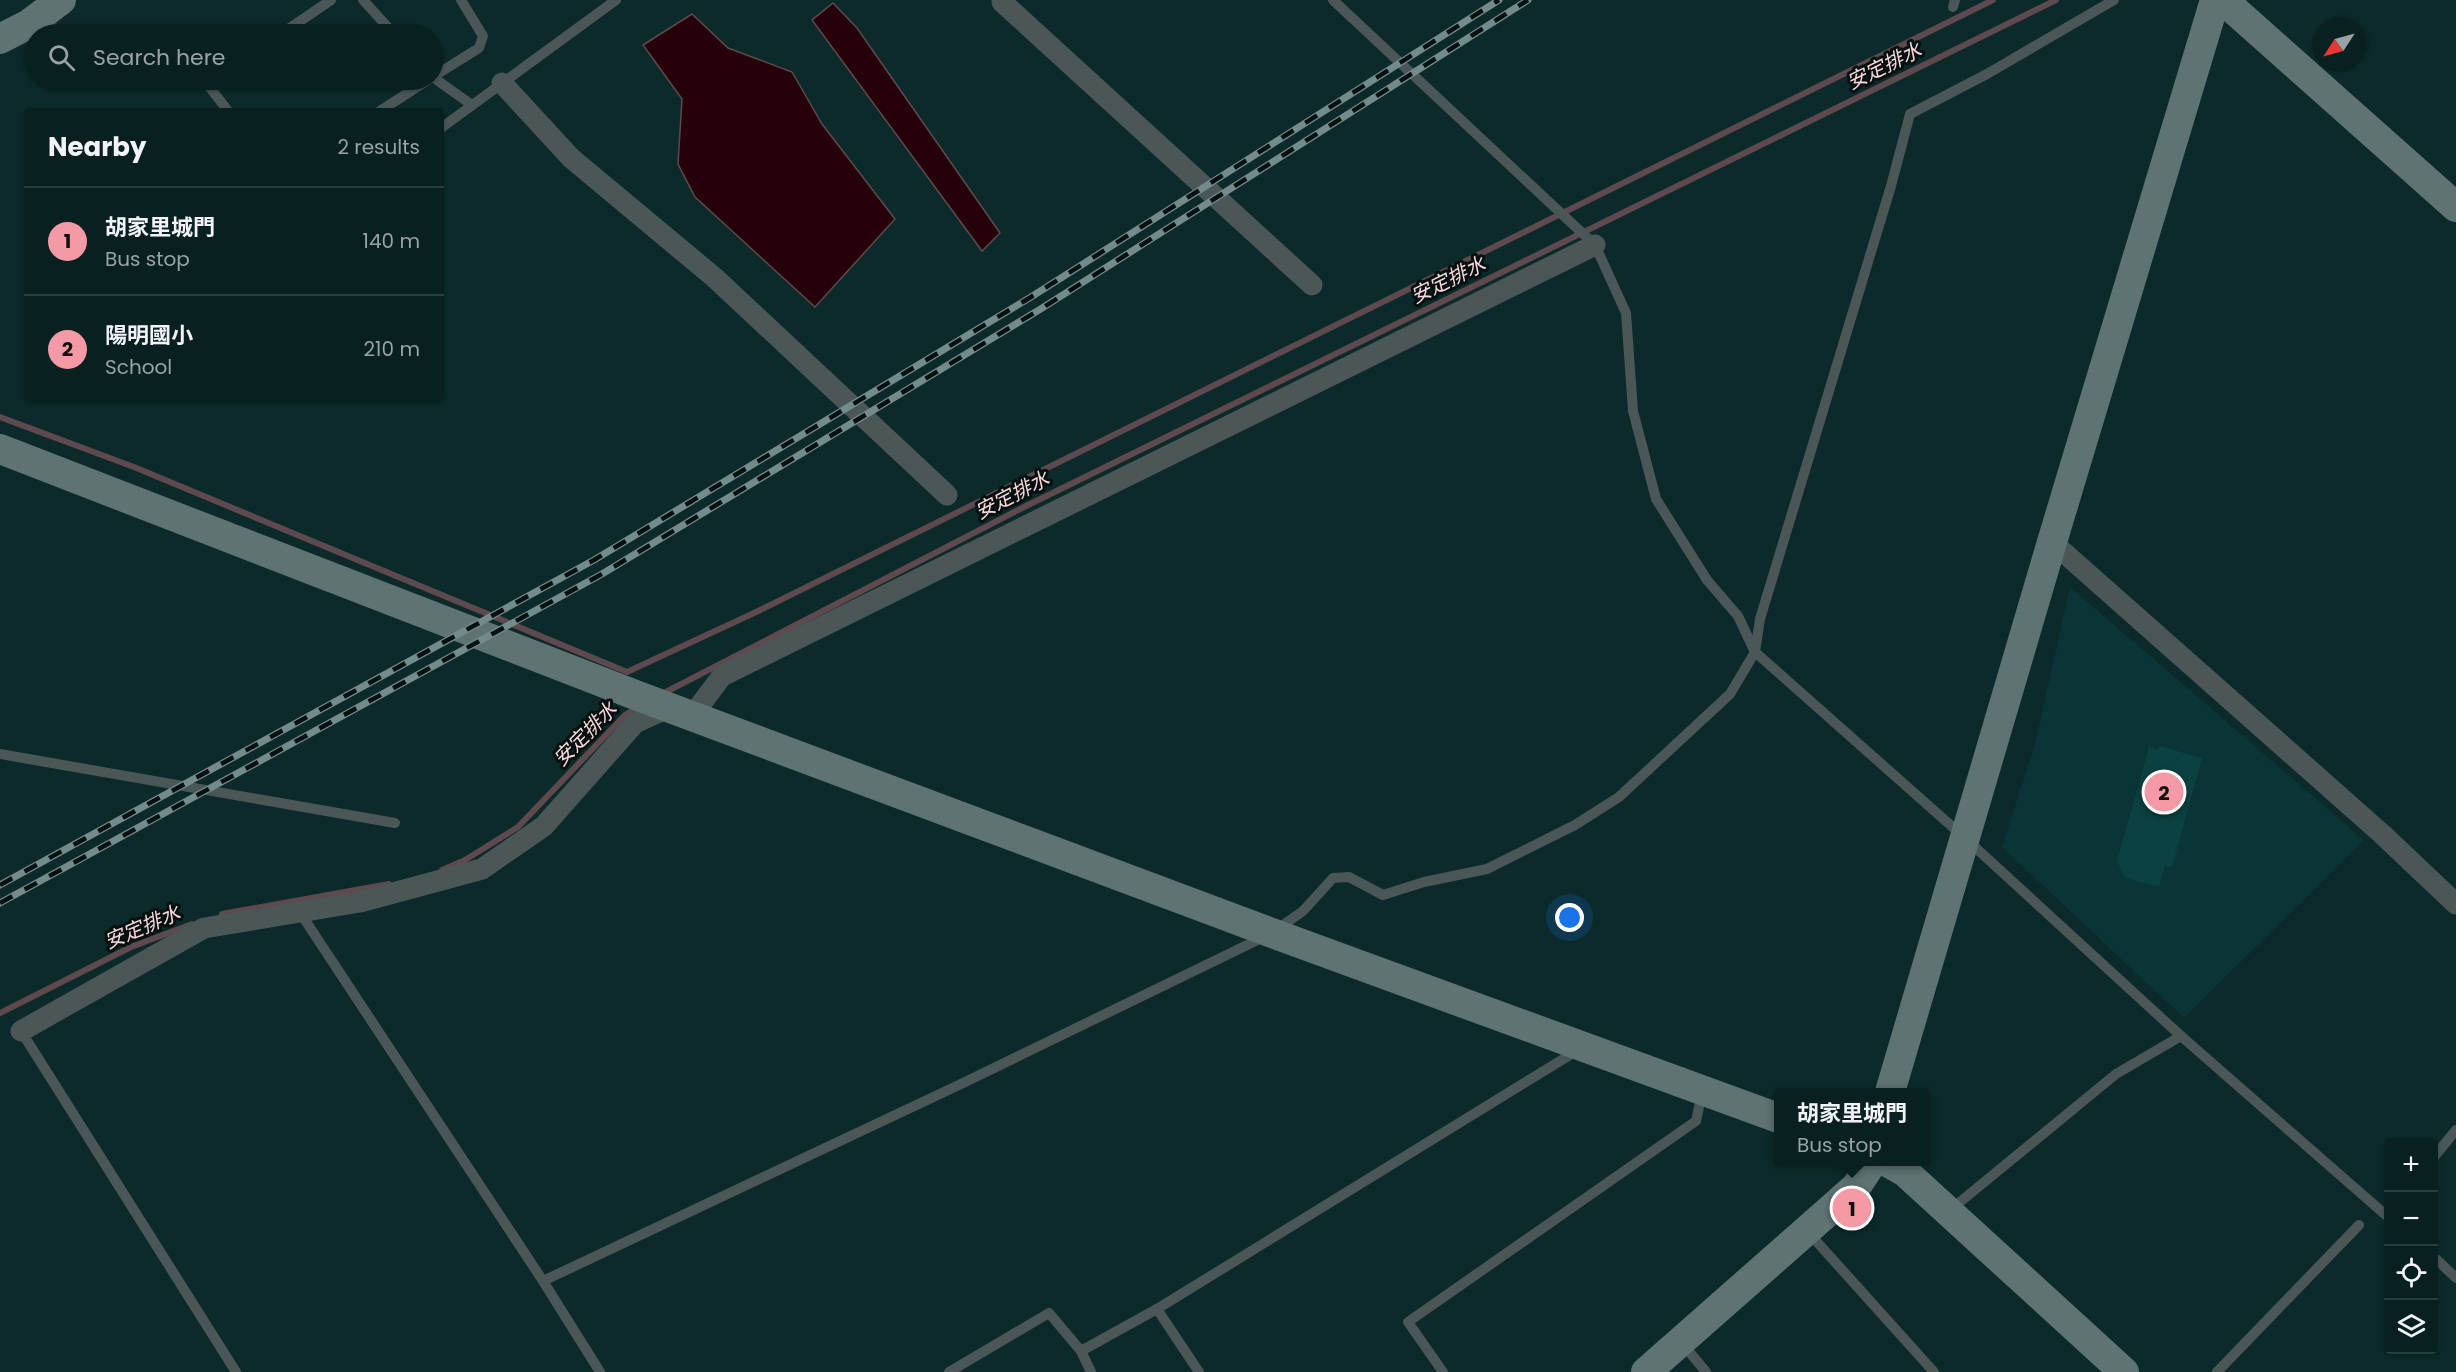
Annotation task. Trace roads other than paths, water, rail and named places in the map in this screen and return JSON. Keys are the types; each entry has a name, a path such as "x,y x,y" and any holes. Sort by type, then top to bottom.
{"street":[{"path":"29,24 61,0"},
{"path":"1004,0 1002,2 1312,285"},
{"path":"1891,1088 2215,0"},
{"path":"2223,0 2456,207"},
{"path":"0,39 24,27"},
{"path":"502,83 571,158 715,278 947,495"},
{"path":"21,1031 204,928 360,902 482,869 544,826 635,723 665,706 1591,241"},
{"path":"0,449 665,706 1272,933 1774,1116"},
{"path":"2052,542 2373,826 2456,904"},
{"path":"1646,1372 1856,1187 1869,1166"},
{"path":"1895,1166 1949,1211 2124,1372"}],"lane":[{"path":"296,24 331,0"},
{"path":"363,0 385,24"},
{"path":"444,70 478,48 483,36 461,0"},
{"path":"444,126 616,0"},
{"path":"1333,0 1591,241 1626,313 1634,411 1656,498 1707,580 1738,616 1755,652 1965,838 2181,1036 2384,1210"},
{"path":"543,1281 961,1084 1272,933 1303,911 1333,878 1349,877 1383,895 1424,882 1487,869 1575,825 1619,797 1730,693 1755,652 1760,619 1891,186 1910,114 1987,74 2114,0"},
{"path":"444,84 472,105"},
{"path":"215,90 226,108"},
{"path":"385,108 413,90"},
{"path":"0,754 395,823"},
{"path":"299,911 543,1281 600,1372"},
{"path":"21,1031 236,1372"},
{"path":"1949,1211 2004,1163 2116,1074 2181,1036"},
{"path":"1081,1351 1156,1309 1583,1047"},
{"path":"1443,1372 1408,1322 1696,1120 1703,1090"},
{"path":"2438,1151 2456,1130"},
{"path":"2217,1372 2359,1226"},
{"path":"1807,1232 1934,1372"},
{"path":"2438,1262 2456,1278"},
{"path":"1156,1309 1199,1372"},
{"path":"949,1372 1049,1313 1081,1351 1091,1372"},
{"path":"1680,1340 1706,1372"}],"waterway":[{"path":"0,417 134,467 627,672 754,613 1993,0"},
{"name":"安定排水","path":"662,694 1024,507 2056,0"},
{"name":"安定排水","path":"442,870 465,860 518,827 625,715 640,706"},
{"name":"安定排水","path":"222,914 389,884"},
{"name":"安定排水","path":"0,1013 131,947 192,924"}],"railway":[{"path":"0,885 594,560 1031,297 1499,0"},
{"path":"0,903 602,574 1039,310 1528,0"}],"place":[{"name":"陽明國小","path":"2164,792"},
{"name":"胡家里城門","path":"1852,1208"}]}
